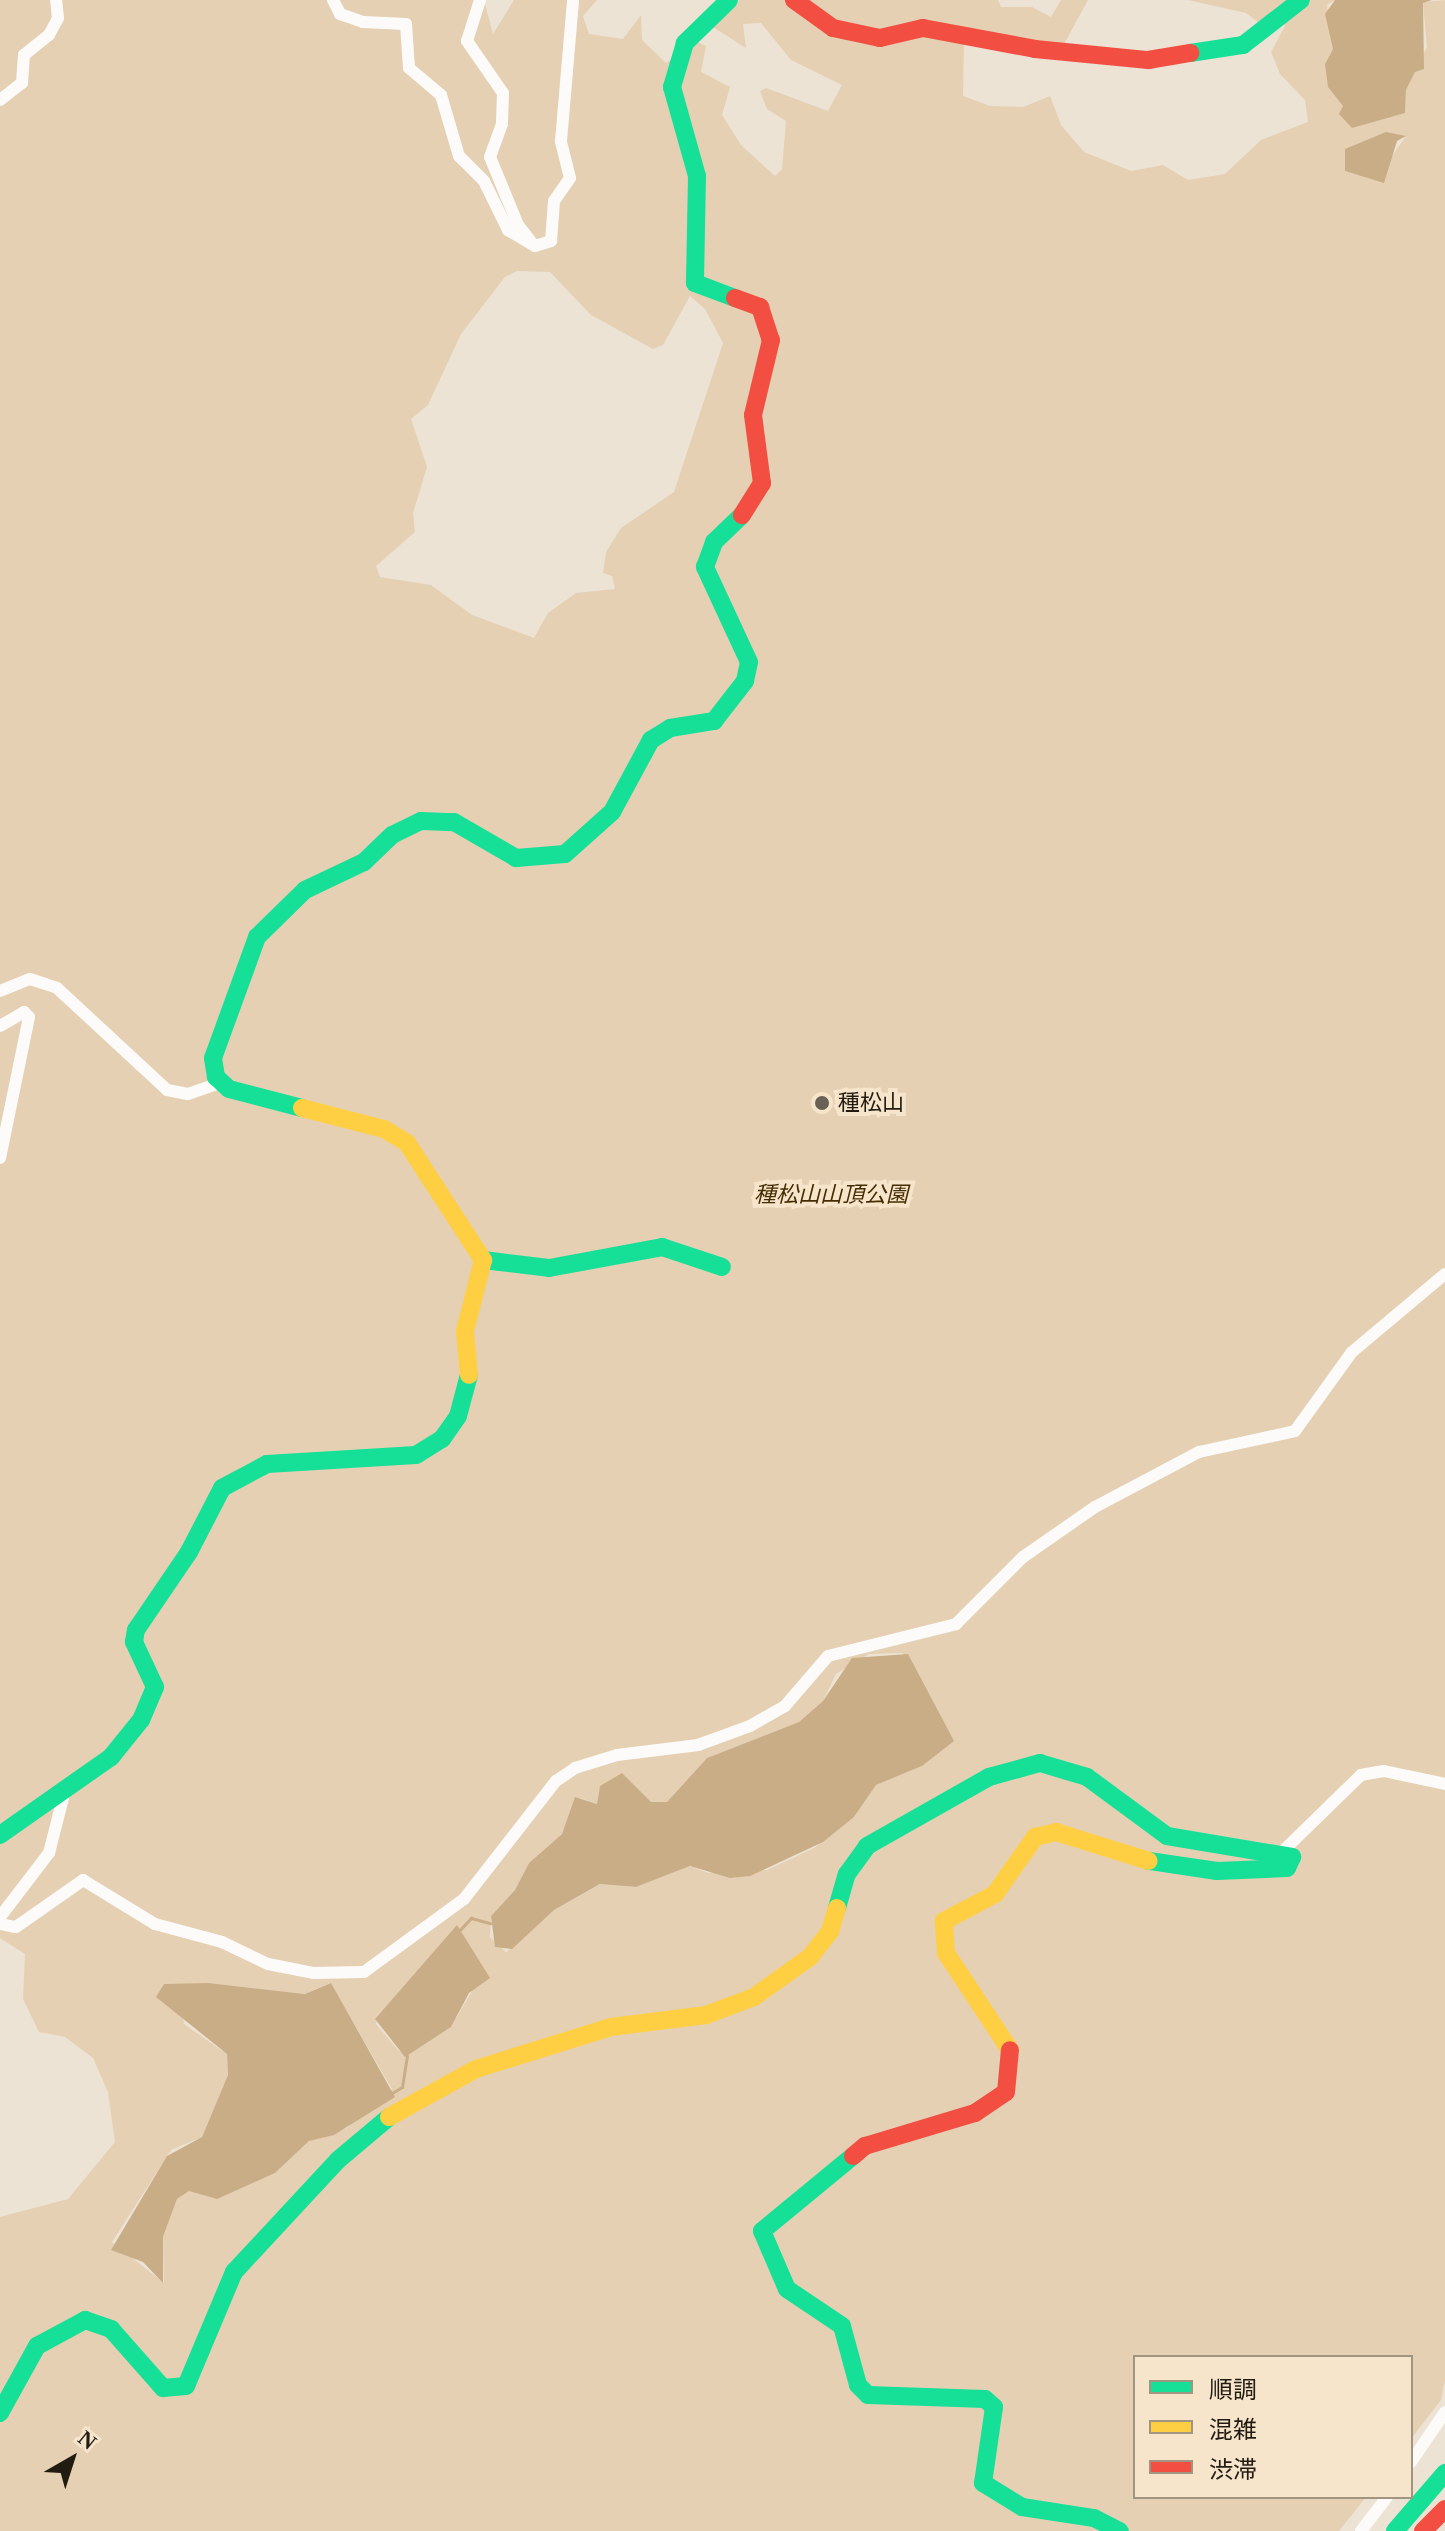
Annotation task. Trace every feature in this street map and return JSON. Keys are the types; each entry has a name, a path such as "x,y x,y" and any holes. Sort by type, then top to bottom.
{"main road":[{"path":"722,1267 662,1247 549,1268 483,1260 396,1135 257,1099 220,1083 213,1058 257,937 305,890 364,862 392,835 421,821 454,822 516,858 565,854 612,812 651,740 670,728 714,721 745,681 749,662 705,567 714,542 751,506 762,483 753,415 771,340 769,321 748,298 703,291 695,283 697,176 672,87 685,43 729,0"},
{"path":"794,0 833,28 880,38 923,28 955,30 1035,49 1148,60 1243,45 1301,0"},
{"path":"0,1835 111,1757 141,1720 155,1687 134,1642 136,1630 189,1552 222,1488 267,1464 404,1457 442,1439 465,1398 465,1331 483,1260"},
{"path":"0,2413 37,2346 85,2320 111,2329 163,2388 186,2386 234,2272 338,2160 384,2120 476,2069 611,2027 706,2015 773,1987 830,1931 847,1874 867,1846 989,1777 1024,1764 1073,1771 1167,1836 1282,1852 1292,1857 1287,1868 1217,1871 1125,1855 1056,1832 1035,1837 995,1894 944,1921 946,1953 1009,2046 1006,2092 975,2113 865,2146 762,2231 787,2289 842,2326 858,2385 868,2395 985,2399 994,2407 994,2421 983,2483 1022,2507 1094,2518 1120,2531"},
{"path":"1395,2531 1445,2473"},
{"path":"1423,2531 1445,2509"}],"street":[{"path":"0,100 22,83 24,55 54,26 56,0"},
{"path":"333,0 340,14 363,22 406,24 409,68 441,95 459,156 484,181 508,230 535,246 551,241 554,201 570,178 561,141 573,0"},
{"path":"480,0 467,41 503,93 502,124 490,157 518,225 535,246"},
{"path":"0,991 30,979 57,988 167,1090 188,1094 220,1083"},
{"path":"0,1026 24,1012 29,1017 0,1158"},
{"path":"0,1924 16,1927 83,1880 155,1924 222,1942 268,1964 314,1973 364,1972 464,1899 556,1781 575,1768 617,1755 698,1745 750,1726 785,1706 828,1656 956,1624 1023,1557 1095,1507 1199,1452 1295,1431 1352,1352 1445,1274"},
{"path":"1282,1852 1361,1775 1384,1771 1445,1784"},
{"path":"0,1917 49,1853 65,1790"},
{"path":"1413,2459 1445,2412"},
{"path":"1361,2531 1385,2499"}],"green space":[{"name":"種松山山頂公園","path":"0,0 484,0 493,34 514,0 597,0 583,16 589,34 623,39 641,15 642,40 666,63 697,42 706,46 701,72 730,87 722,115 741,145 775,176 782,169 786,121 767,109 760,91 766,88 828,111 842,85 791,60 761,23 743,24 746,48 713,27 740,0 787,0 833,35 863,44 932,36 964,41 963,96 990,106 1023,107 1050,96 1061,125 1084,152 1131,171 1163,165 1188,180 1225,174 1261,140 1308,122 1305,100 1280,74 1271,52 1285,26 1277,17 1263,26 1246,13 1188,0 1335,0 1327,5 1333,49 1325,64 1332,89 1343,106 1378,120 1405,113 1406,90 1427,47 1423,2 1445,0 1445,2381 1441,2400 1413,2436 1413,2355 1133,2355 1133,2499 1364,2499 1339,2531 0,2531 0,2217 68,2199 115,2142 108,2092 93,2058 65,2037 39,2032 23,1999 25,1954 0,1938","holes":["1406,136 1377,178 1345,171 1346,160","517,271 550,272 591,315 653,349 663,345 690,296 705,309 723,343 674,492 621,528 606,552 603,573 612,576 615,589 576,593 548,613 534,638 472,615 431,585 380,577 376,566 415,532 413,513 427,467 411,419 428,405 461,334 505,277","903,1653 922,1766 876,1785 854,1817 814,1848 767,1870 708,1873 690,1866 636,1887 601,1884 554,1910 506,1952 490,1937 491,1916 515,1890 529,1863 562,1834 580,1798 598,1804 599,1790 618,1775 651,1802 667,1802 707,1758 799,1722 823,1701 836,1674 869,1654","444,1947 476,1984 451,2027 413,2051 399,2051 376,2024 377,2016","209,1983 305,1994 330,1983 392,2089 347,2128 309,2141 275,2173 227,2194 189,2191 177,2199 163,2237 164,2283 112,2242 171,2150 202,2137 228,2075 227,2054 184,2024 179,1987"]},
{"path":"803,0 998,0 1001,7 1032,7 1051,17 1061,0 1088,0 1064,44 882,32 816,15"}],"shaded area":[{"path":"1335,0 1432,0 1423,3 1424,69 1415,72 1406,90 1405,113 1352,128 1339,114 1343,106 1328,87 1325,64 1333,49 1325,14"},
{"path":"1386,132 1406,136 1397,141 1384,183 1345,171 1345,149"},
{"path":"908,1654 954,1741 922,1766 876,1785 854,1817 823,1842 750,1876 730,1878 690,1866 636,1887 600,1884 554,1910 512,1949 495,1947 491,1916 515,1890 529,1863 562,1834 575,1797 597,1804 600,1786 622,1773 651,1802 667,1802 707,1758 799,1722 823,1701 852,1658"},
{"path":"457,1925 490,1978 469,1993 451,2027 405,2057 375,2019"},
{"path":"209,1983 305,1994 331,1983 395,2097 334,2135 309,2141 275,2173 217,2199 189,2191 177,2199 163,2237 163,2283 143,2262 111,2250 167,2156 202,2137 228,2075 227,2054 156,1997 164,1984"}],"waterway":[{"path":"457,1933 471,1918 490,1923"},
{"path":"392,2093 402,2087 407,2055"}],"traffic: fast":[{"path":"729,0 685,43 672,87 697,176 695,283 735,298"},
{"path":"1190,53 1243,45 1301,0"},
{"path":"302,1108 229,1089 216,1077 213,1058 257,937 305,890 364,862 392,835 421,821 454,822 516,858 565,854 612,812 651,740 670,728 714,721 745,681 749,662 705,567 714,542 742,515"},
{"path":"483,1260 549,1268 662,1247 722,1267"},
{"path":"0,1835 111,1757 141,1720 155,1687 134,1642 136,1630 189,1552 222,1488 267,1464 416,1455 442,1439 458,1416 469,1375"},
{"path":"837,1908 847,1874 867,1846 989,1777 1040,1763 1087,1777 1167,1836 1292,1857 1287,1868 1217,1871 1149,1861"},
{"path":"0,2413 37,2346 85,2320 111,2329 163,2388 186,2386 234,2272 338,2160 389,2117"},
{"path":"853,2156 762,2231 787,2289 842,2326 858,2385 868,2395 985,2399 994,2407 983,2483 1022,2507 1094,2518 1120,2531"},
{"path":"1395,2531 1445,2473"}],"traffic: slow":[{"path":"302,1108 384,1129 407,1143 483,1260 465,1331 469,1375"},
{"path":"1010,2050 946,1953 944,1921 995,1894 1035,1837 1056,1832 1149,1861"},
{"path":"389,2117 476,2069 611,2027 706,2015 754,1997 810,1957 830,1931 837,1908"}],"traffic: jam":[{"path":"794,0 833,28 880,38 923,28 1035,49 1148,60 1190,53"},
{"path":"735,298 760,307 771,340 753,415 762,483 742,515"},
{"path":"853,2156 865,2146 975,2113 1006,2092 1010,2050"},
{"path":"1423,2531 1445,2509"}],"place":[{"name":"種松山","path":"822,1103"}]}
